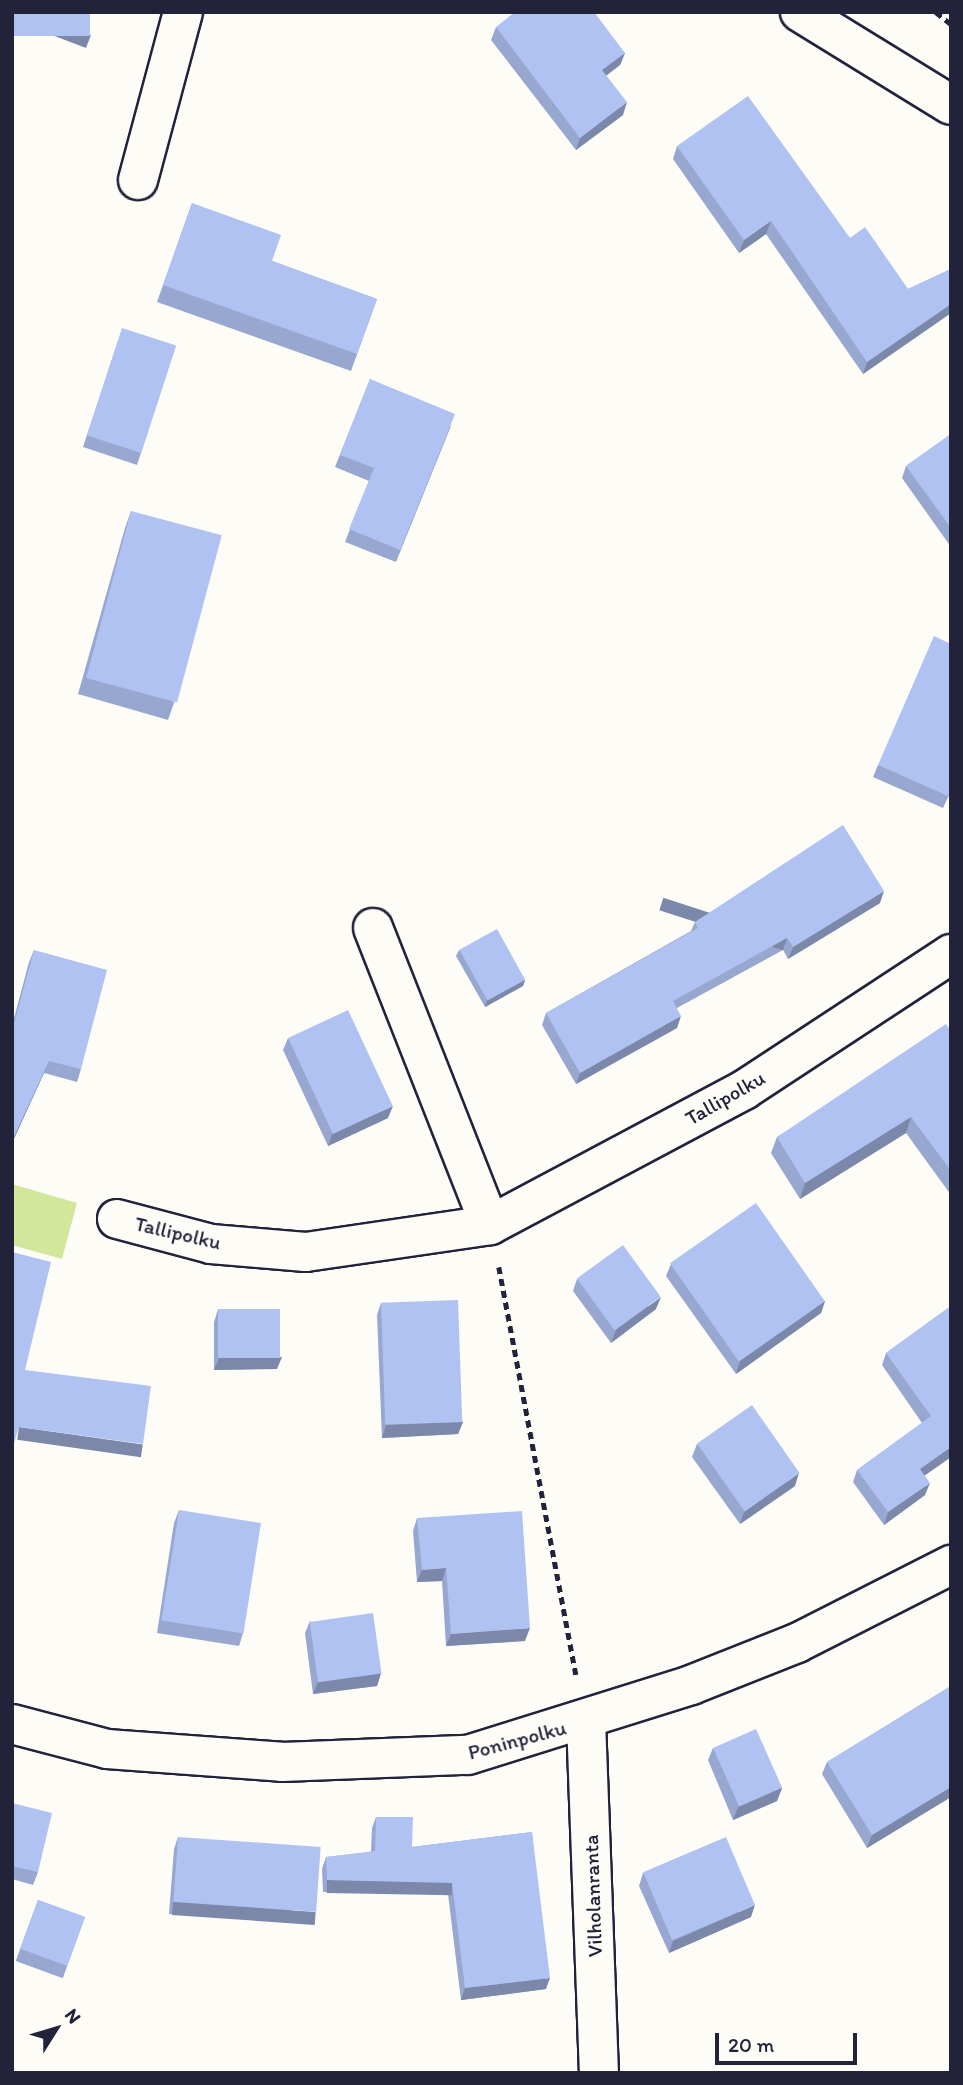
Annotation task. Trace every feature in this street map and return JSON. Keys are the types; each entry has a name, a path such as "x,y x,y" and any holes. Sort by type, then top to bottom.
{"street":[{"path":"138,180 183,12"},
{"path":"800,12 951,105"},
{"path":"373,928 490,1225"},
{"name":"Tallipolku","path":"117,1219 211,1244 306,1252 490,1225 744,1090 951,954"},
{"name":"Poninpolku","path":"12,1724 107,1749 282,1762 468,1755 586,1720 797,1643 951,1565"},
{"name":"Vilholanranta","path":"586,1720 599,2073"}],"path":[{"path":"936,12 951,24"},
{"path":"490,1225 586,1720"}],"green space":[{"path":"12,1184 77,1203 62,1259 12,1245"}],"building":[{"path":"12,12 90,12 90,36 12,36"},
{"path":"515,12 594,12 625,53 602,70 627,102 580,138 496,27"},
{"path":"748,96 850,238 865,227 908,289 951,269 951,304 867,362 771,221 744,240 677,146"},
{"path":"192,203 281,235 272,261 377,299 357,354 163,285"},
{"path":"122,328 176,346 141,453 87,435"},
{"path":"370,379 455,414 400,550 349,529 374,468 340,455"},
{"path":"951,434 951,528 906,466"},
{"path":"131,511 222,535 177,702 86,678"},
{"path":"934,636 951,644 951,789 948,796 878,765"},
{"path":"843,825 884,891 793,947 787,938 673,1001 681,1016 580,1073 546,1013 698,928 695,922"},
{"path":"497,929 525,980 488,1001 459,950"},
{"path":"34,950 107,970 81,1069 49,1061 12,1141 12,1031"},
{"path":"348,1010 393,1106 333,1134 288,1038"},
{"path":"946,1024 951,1031 951,1171 911,1117 805,1183 777,1137"},
{"path":"756,1203 825,1301 739,1362 670,1263"},
{"path":"623,1245 661,1297 615,1330 577,1279"},
{"path":"12,1252 51,1262 25,1370 151,1386 143,1444 19,1427 12,1450"},
{"path":"458,1300 462,1422 385,1425 381,1303"},
{"path":"951,1306 951,1447 920,1469 930,1483 888,1512 857,1470 931,1416 886,1353"},
{"path":"218,1309 280,1309 280,1358 218,1358"},
{"path":"752,1405 800,1473 745,1511 697,1443"},
{"path":"179,1510 261,1523 243,1634 161,1621"},
{"path":"522,1511 530,1628 451,1634 446,1568 422,1570 417,1518"},
{"path":"373,1613 381,1673 318,1682 310,1622"},
{"path":"951,1686 951,1787 872,1835 827,1762"},
{"path":"756,1729 782,1787 739,1807 713,1748"},
{"path":"12,1803 52,1813 38,1872 12,1866"},
{"path":"376,1817 413,1817 412,1847 532,1832 550,1978 465,1988 452,1883 327,1880 326,1857 375,1851"},
{"path":"178,1837 321,1847 316,1912 173,1902"},
{"path":"726,1837 755,1905 672,1940 643,1872"},
{"path":"38,1900 85,1917 67,1966 20,1949"}]}
